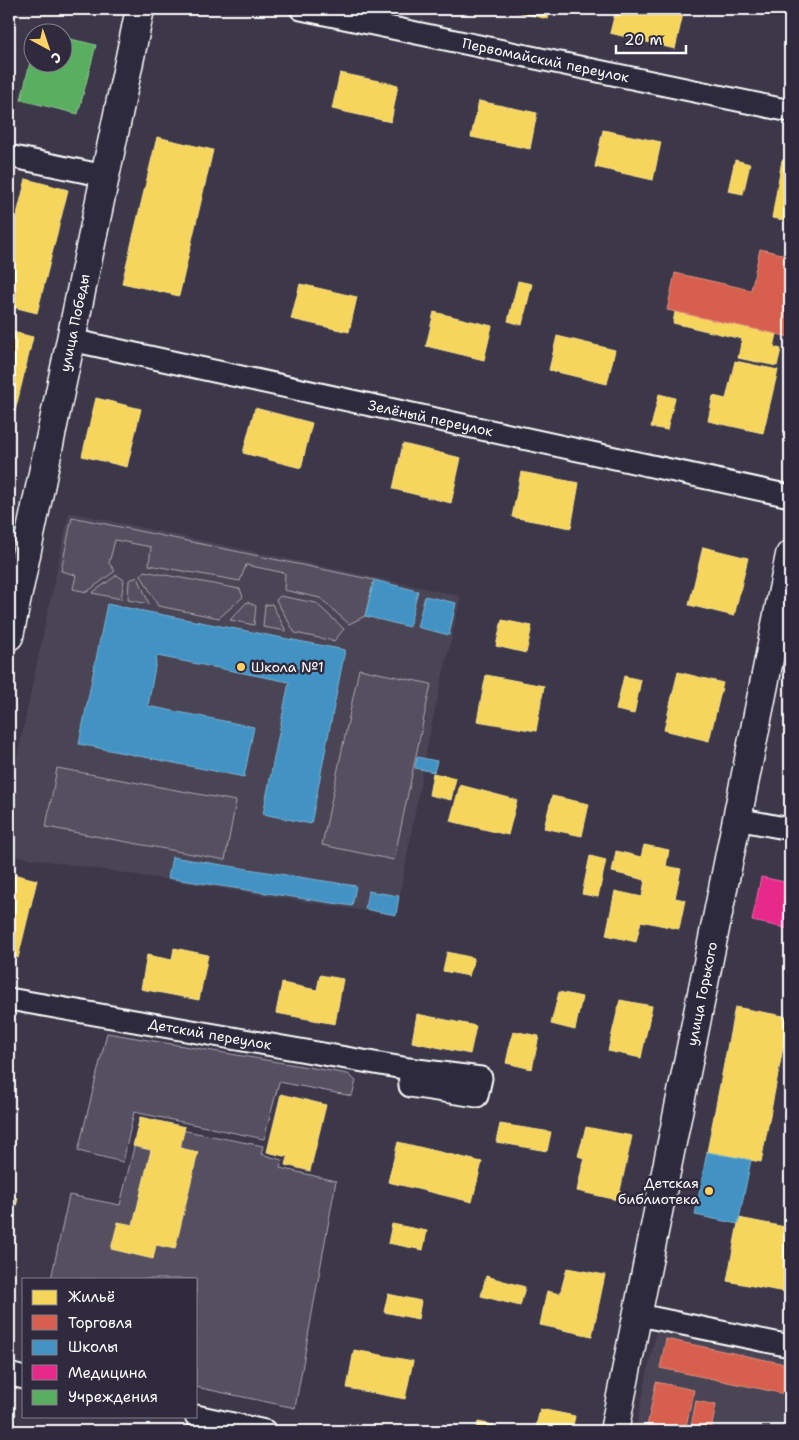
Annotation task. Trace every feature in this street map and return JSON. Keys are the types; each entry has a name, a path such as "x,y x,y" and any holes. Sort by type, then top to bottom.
{"street":[{"name":"улица Победы","path":"9,636 140,9"},
{"name":"Первомайский переулок","path":"301,9 790,111"},
{"path":"9,156 105,176"},
{"name":"Зелёный переулок","path":"71,340 790,496"},
{"name":"улица Горького","path":"614,1431 639,1315 790,555"},
{"path":"737,819 790,829"},
{"name":"Детский переулок","path":"9,999 410,1069"},
{"path":"639,1315 790,1346"},
{"path":"9,1374 22,1377"},
{"path":"198,1416 265,1431"}],"shaded area":[{"name":"Школа №1","path":"69,512 461,596 429,737 396,916 9,855 9,795"},
{"path":"72,517 374,580 365,616 349,624 320,598 284,590 285,573 246,565 240,581 149,565 151,547 115,540 109,563 115,571 87,592 73,589 76,575 61,571"},
{"path":"144,571 240,589 243,597 219,618 158,606 141,575"},
{"path":"117,575 124,580 121,599 92,593"},
{"path":"138,577 149,604 128,600 129,580"},
{"path":"280,596 316,603 344,629 334,641 295,633 276,600"},
{"path":"247,602 256,606 254,625 230,620"},
{"path":"272,604 286,631 263,627 265,605"},
{"path":"359,669 431,684 394,860 322,845"},
{"path":"57,768 236,801 225,860 46,827"},
{"path":"107,1033 348,1074 356,1081 352,1096 279,1082 264,1139 134,1112 123,1162 78,1151"},
{"path":"140,1122 263,1146 261,1154 282,1160 280,1168 336,1181 295,1408 198,1387 198,1278 51,1278 69,1195 120,1205"},
{"path":"656,1332 790,1360 790,1431 635,1431"}],"building: Жильё":[{"path":"505,9 550,9 548,19"},
{"path":"616,9 684,9 675,49 610,33"},
{"path":"340,73 398,85 391,122 332,109"},
{"path":"479,101 537,113 530,149 471,137"},
{"path":"603,130 661,142 653,180 595,167"},
{"path":"157,137 213,150 179,296 122,283"},
{"path":"735,160 750,164 743,194 728,191"},
{"path":"782,160 790,161 790,221 772,218"},
{"path":"26,179 68,190 37,313 9,306 9,246"},
{"path":"518,281 532,284 522,325 508,321"},
{"path":"300,284 357,297 349,332 291,319"},
{"path":"434,312 492,326 484,360 426,346"},
{"path":"675,312 777,334 774,347 781,349 777,366 738,358 742,339 673,323"},
{"path":"9,331 33,337 9,436"},
{"path":"557,336 615,350 607,384 549,370"},
{"path":"735,361 778,370 763,433 708,421 713,396 726,399"},
{"path":"659,394 675,398 667,430 651,427"},
{"path":"96,398 141,409 127,467 82,456"},
{"path":"255,408 312,423 301,468 243,453"},
{"path":"403,444 461,458 451,503 393,489"},
{"path":"521,472 579,483 571,528 512,517"},
{"path":"703,547 748,558 734,616 689,605"},
{"path":"502,620 532,626 526,653 496,646"},
{"path":"678,672 723,683 709,741 664,730"},
{"path":"486,675 544,686 536,731 477,721"},
{"path":"624,676 641,680 634,714 616,710"},
{"path":"433,773 456,778 451,800 429,795"},
{"path":"460,785 517,800 508,835 450,821"},
{"path":"552,796 589,804 582,836 544,828"},
{"path":"644,845 669,850 666,866 681,869 675,898 685,900 679,929 641,921 636,942 606,935 615,891 642,897 645,880 612,872 616,851 641,857"},
{"path":"590,856 606,860 598,897 582,894"},
{"path":"9,873 37,880 18,958 9,956"},
{"path":"174,948 208,955 199,1000 141,989 147,955 172,960"},
{"path":"447,952 474,958 469,976 443,971"},
{"path":"320,975 343,979 335,1024 276,1013 282,983 317,990"},
{"path":"559,992 582,997 575,1030 551,1024"},
{"path":"620,1000 652,1006 641,1058 608,1051"},
{"path":"735,1007 789,1017 761,1162 707,1152"},
{"path":"417,1014 476,1026 470,1054 412,1042"},
{"path":"9,1021 14,1022 9,1046"},
{"path":"513,1031 539,1036 532,1069 506,1063"},
{"path":"281,1094 326,1105 310,1171 286,1165 288,1157 267,1152"},
{"path":"140,1117 185,1127 180,1148 198,1152 175,1249 156,1245 153,1259 111,1249 118,1222 133,1225 151,1150 133,1146"},
{"path":"500,1124 551,1132 547,1151 496,1142"},
{"path":"586,1127 632,1136 618,1200 577,1191 584,1158 578,1156"},
{"path":"398,1142 482,1162 472,1202 388,1182"},
{"path":"9,1196 18,1198 14,1215 9,1213"},
{"path":"739,1218 790,1228 790,1293 727,1281"},
{"path":"392,1224 427,1231 423,1250 388,1243"},
{"path":"567,1268 605,1275 592,1336 540,1325 547,1291 560,1294"},
{"path":"486,1276 525,1287 520,1306 481,1296"},
{"path":"388,1294 421,1301 418,1319 384,1312"},
{"path":"354,1350 413,1361 405,1399 347,1388"},
{"path":"540,1409 575,1416 572,1431 535,1431"},
{"path":"478,1422 494,1425 493,1431 476,1431"},
{"path":"45,1427 67,1431 44,1431"}],"building: Торговля":[{"path":"760,249 790,256 790,337 667,310 675,273 751,290"},
{"path":"666,1339 790,1365 790,1395 660,1368"},
{"path":"656,1382 694,1390 685,1431 646,1431"},
{"path":"696,1401 716,1405 711,1431 690,1431"}],"building: Школы":[{"path":"374,580 418,591 409,627 365,616"},
{"path":"425,596 456,603 449,635 417,627"},
{"path":"107,604 345,650 311,824 263,814 289,682 157,656 148,706 254,727 244,777 79,744"},
{"path":"417,757 437,761 434,772 415,768"},
{"path":"172,857 356,886 352,906 168,878"},
{"path":"368,891 399,896 396,915 365,909"},
{"path":"707,1152 751,1160 738,1224 695,1215"}],"building: Медицина":[{"path":"761,877 790,883 790,929 752,921"},
{"path":"790,1010 790,1030 786,1029"}],"building: Учреждения":[{"path":"72,39 96,45 78,114 21,100 28,72 72,72"}],"place":[{"name":"Школа №1","path":"241,667"},
{"name":"Детская библиотека","path":"709,1191"}]}
